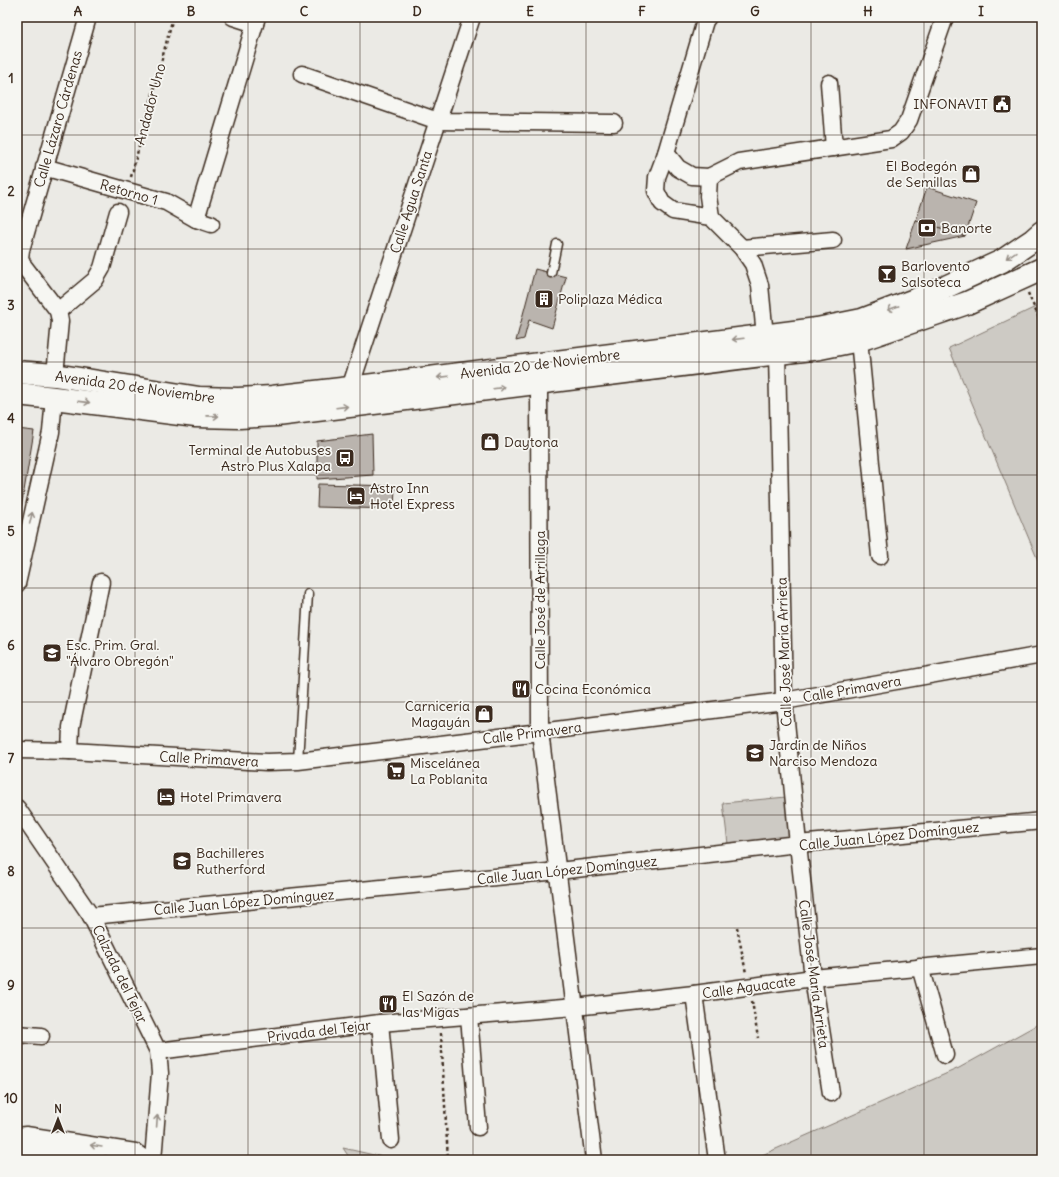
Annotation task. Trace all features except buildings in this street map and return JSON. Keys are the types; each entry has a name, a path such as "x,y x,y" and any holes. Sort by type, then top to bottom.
{"main road":[{"name":"Avenida 20 de Noviembre","path":"17,394 196,416 239,417 276,415 539,383 771,344 817,329 862,320 928,295 1002,261 1042,232"},
{"name":"Avenida 20 de Noviembre","path":"17,372 55,375 199,398 238,399 272,397 771,344 820,348 859,340 967,303 1042,269"}],"street":[{"name":"Calle Lázaro Cárdenas","path":"58,311 23,265 20,258 44,167 88,17"},
{"path":"233,17 256,21"},
{"name":"Calle Agua Santa","path":"350,388 472,17"},
{"path":"708,17 705,21 666,153 657,177 656,191 662,203 673,211 711,217 708,196 709,177"},
{"path":"666,153 678,168 692,176 709,177 739,162 891,139 901,132 909,120 945,17"},
{"name":"Retorno 1","path":"44,167 166,202 204,222 256,21"},
{"path":"302,74 438,121 614,124"},
{"path":"829,83 834,148"},
{"path":"55,375 60,321 58,311 95,280 102,268 118,212"},
{"name":"Calle José María Arrieta","path":"711,217 742,248 753,264 760,285 771,344 784,701 813,978 832,1093"},
{"path":"742,248 833,240"},
{"path":"859,340 880,556"},
{"name":"Calle José de Arrillaga","path":"539,383 540,732 594,1160"},
{"path":"17,584 51,432 54,398"},
{"path":"70,751 71,727 101,582"},
{"name":"Calle Primavera","path":"17,750 70,751 267,762 298,761 784,701 1042,655"},
{"name":"Calzada del Tejar","path":"17,808 91,916 158,1051 160,1073 154,1160"},
{"name":"Calle Juan López Domínguez","path":"91,916 558,872 798,844 1042,821"},
{"name":"Calle Aguacate","path":"575,1007 694,994 813,978 1042,956"},
{"path":"920,967 945,1055"},
{"path":"694,994 717,1160"},
{"name":"Privada del Tejar","path":"158,1051 380,1023 575,1007"},
{"path":"469,1016 478,1127"},
{"path":"380,1023 391,1140"},
{"path":"17,1034 41,1036"},
{"path":"17,1136 26,1135 135,1152 146,1160"},
{"path":"17,1145 24,1149 98,1160"}],"lane":[{"path":"551,273 557,244"},
{"path":"298,761 308,594"}],"path":[{"name":"Andador Uno","path":"127,191 173,17"},
{"path":"1022,278 1042,325"},
{"path":"440,1018 448,1160"}],"shaded area":[{"path":"1042,304 1042,570 949,348"},
{"path":"797,796 800,836 728,844 723,803"},
{"path":"1042,1022 1042,1160 751,1160 959,1068"},
{"path":"343,1148 396,1160 351,1160"}],"place":[{"name":"INFONAVIT","path":"1002,104"},
{"name":"El Bodegón de Semillas","path":"971,174"},
{"name":"Banorte","path":"927,228"},
{"name":"Barlovento Salsoteca","path":"887,274"},
{"name":"Poliplaza Médica","path":"544,299"},
{"name":"Daytona","path":"490,442"},
{"name":"Terminal de Autobuses Astro Plus Xalapa","path":"345,458"},
{"name":"Astro Inn Hotel Express","path":"356,496"},
{"name":"Esc. Prim. Gral. \"Álvaro Obregón\"","path":"52,653"},
{"name":"Cocina Económica","path":"521,689"},
{"name":"Carnicería Magayán","path":"484,714"},
{"name":"Jardín de Niños Narciso Mendoza","path":"755,753"},
{"name":"Miscelánea La Poblanita","path":"396,771"},
{"name":"Hotel Primavera","path":"166,797"},
{"name":"Bachilleres Rutherford","path":"182,861"},
{"name":"El Sazón de las Migas","path":"388,1004"}]}
